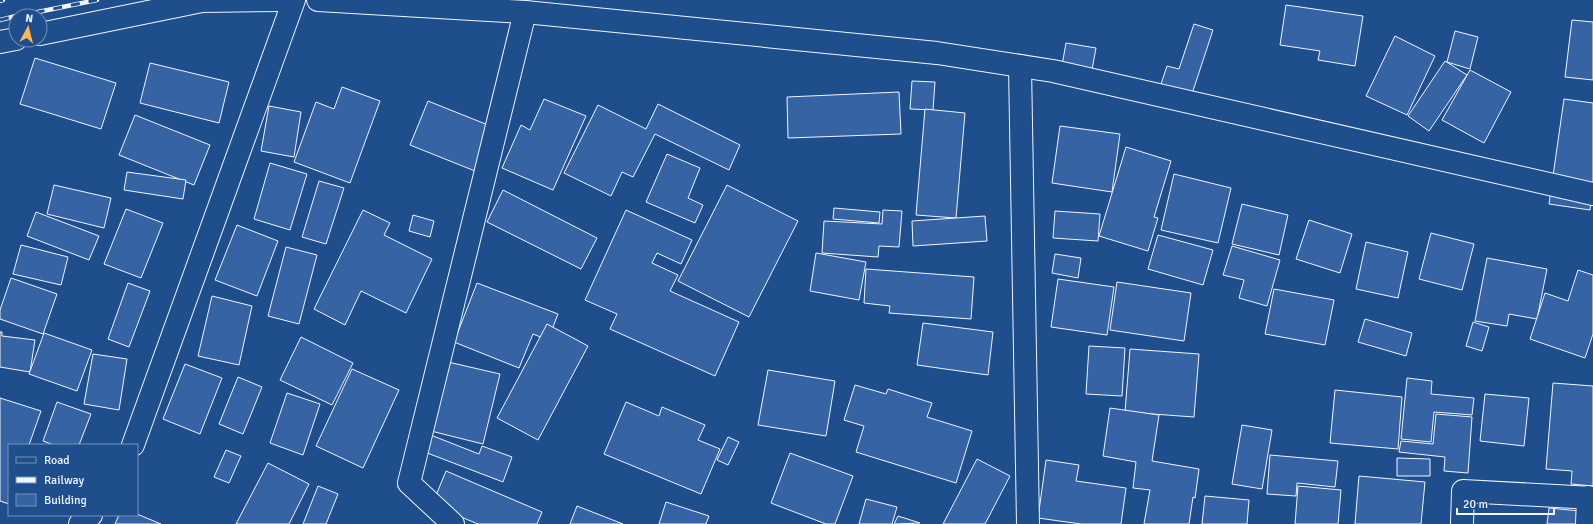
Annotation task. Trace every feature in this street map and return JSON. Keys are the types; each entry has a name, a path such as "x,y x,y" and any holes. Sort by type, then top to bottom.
{"street":[{"path":"48,32 202,1 283,0"},
{"path":"133,444 294,0"},
{"path":"318,0 526,12 937,53 1053,71 1593,194"},
{"path":"453,524 408,483 526,12"},
{"path":"1020,66 1028,524"},
{"path":"1462,524 1463,491 1590,498 1586,524"},
{"path":"80,524 90,516"}],"building":[{"path":"1286,5 1363,16 1355,66 1318,60 1320,51 1280,45"},
{"path":"1572,20 1593,22 1593,80 1565,77"},
{"path":"1194,24 1213,30 1189,103 1158,93 1167,66 1179,69"},
{"path":"1455,31 1478,37 1470,69 1447,62"},
{"path":"1395,36 1435,56 1407,115 1366,96"},
{"path":"1066,43 1096,48 1091,75 1061,71"},
{"path":"35,58 116,83 101,129 20,104"},
{"path":"1445,61 1467,75 1429,131 1408,116"},
{"path":"150,63 229,82 219,123 140,103"},
{"path":"1470,70 1511,92 1484,143 1442,120"},
{"path":"912,81 935,82 933,110 910,109"},
{"path":"342,87 380,101 350,183 294,162 316,102 334,109"},
{"path":"899,92 901,134 788,138 787,97"},
{"path":"544,99 586,116 553,190 502,168 521,125 530,130"},
{"path":"1564,99 1593,103 1593,185 1590,210 1549,204"},
{"path":"428,101 493,127 475,171 410,145"},
{"path":"658,104 740,145 729,170 655,134 633,177 622,172 611,196 564,173 598,105 646,129"},
{"path":"269,106 301,112 294,157 261,151"},
{"path":"925,109 965,113 956,218 916,215"},
{"path":"135,115 210,145 194,185 119,155"},
{"path":"1060,126 1120,134 1112,192 1052,183"},
{"path":"1126,147 1171,161 1154,217 1158,218 1148,251 1099,236"},
{"path":"667,154 700,168 688,198 703,205 695,223 646,202"},
{"path":"270,163 307,174 290,230 254,219"},
{"path":"127,172 186,180 183,199 124,190"},
{"path":"1174,174 1231,188 1218,243 1161,230"},
{"path":"319,181 344,188 326,244 302,237"},
{"path":"54,185 111,198 104,228 47,214"},
{"path":"727,185 798,221 749,317 678,281"},
{"path":"503,190 597,238 581,269 487,222"},
{"path":"1242,204 1288,215 1279,255 1232,244"},
{"path":"834,208 880,212 879,223 833,219"},
{"path":"126,209 163,223 141,278 104,264"},
{"path":"363,210 390,223 384,235 432,259 406,313 361,291 345,325 314,309"},
{"path":"626,210 692,240 681,264 657,253 652,263 678,275 670,291 739,322 715,376 610,329 617,314 585,300"},
{"path":"883,210 902,211 899,247 879,246 878,257 822,253 824,221 882,224"},
{"path":"1055,211 1100,214 1098,241 1053,238"},
{"path":"36,212 99,236 89,260 27,236"},
{"path":"413,215 434,221 430,237 409,231"},
{"path":"985,216 987,241 913,246 912,221"},
{"path":"1309,220 1352,234 1340,273 1296,259"},
{"path":"237,225 278,241 257,296 215,280"},
{"path":"1431,233 1474,244 1462,290 1419,279"},
{"path":"1158,235 1213,250 1203,285 1148,269"},
{"path":"1366,242 1408,252 1398,298 1356,289"},
{"path":"21,245 68,257 61,285 13,274"},
{"path":"1232,246 1280,260 1267,306 1239,298 1244,280 1223,275"},
{"path":"286,247 317,255 299,324 268,316"},
{"path":"816,253 866,262 859,300 810,291"},
{"path":"1055,254 1081,258 1078,278 1052,273"},
{"path":"1487,258 1547,269 1537,319 1509,314 1507,326 1475,321"},
{"path":"866,269 974,277 971,319 889,313 890,306 864,303"},
{"path":"1578,270 1593,275 1593,334 1585,358 1530,339 1545,293 1568,301"},
{"path":"11,278 57,294 43,334 0,319 0,310"},
{"path":"1058,279 1114,287 1107,335 1051,327"},
{"path":"1117,282 1191,293 1184,341 1110,330"},
{"path":"128,283 150,291 129,347 108,339"},
{"path":"477,283 558,314 548,340 533,334 519,368 454,342"},
{"path":"1274,289 1334,300 1325,345 1265,334"},
{"path":"212,296 252,306 239,365 198,356"},
{"path":"1365,319 1412,333 1406,356 1358,342"},
{"path":"1473,322 1489,327 1482,351 1466,346"},
{"path":"923,323 993,332 988,375 917,365"},
{"path":"547,324 588,346 538,440 497,418"},
{"path":"0,332 2,332 2,336 35,340 30,372 0,367"},
{"path":"44,333 92,350 77,391 29,374"},
{"path":"301,337 353,363 332,405 280,380"},
{"path":"1089,346 1125,348 1122,396 1086,394"},
{"path":"1130,349 1199,354 1194,417 1125,412"},
{"path":"93,354 127,359 119,410 84,404"},
{"path":"448,362 500,374 483,444 431,431"},
{"path":"185,364 222,378 200,434 163,419"},
{"path":"352,369 399,390 363,468 316,446"},
{"path":"768,370 835,381 826,436 758,425"},
{"path":"238,377 262,387 243,434 219,424"},
{"path":"1407,378 1432,381 1431,394 1474,398 1472,415 1434,412 1431,442 1401,439"},
{"path":"1553,383 1593,386 1593,486 1571,484 1572,471 1546,469"},
{"path":"855,385 886,394 888,389 932,403 927,417 972,431 956,483 856,452 864,426 844,420"},
{"path":"1335,390 1402,397 1398,449 1330,443"},
{"path":"287,393 320,404 303,455 270,443"},
{"path":"1485,394 1529,398 1524,446 1480,441"},
{"path":"0,398 41,411 29,444 8,444 8,504 0,501"},
{"path":"57,402 91,414 79,444 51,444 43,441"},
{"path":"626,402 659,416 662,407 705,425 698,440 720,449 701,494 604,454"},
{"path":"1110,408 1159,415 1152,461 1199,469 1195,498 1193,497 1189,524 1144,524 1150,490 1133,488 1136,462 1103,456"},
{"path":"1436,414 1472,417 1468,473 1444,471 1445,457 1399,452 1401,441 1433,444"},
{"path":"1242,425 1272,430 1262,489 1232,484"},
{"path":"428,434 479,454 482,446 512,457 503,482 422,451"},
{"path":"728,437 739,442 728,465 717,460"},
{"path":"226,450 241,456 229,483 214,477"},
{"path":"790,453 853,476 835,524 826,524 771,503"},
{"path":"1270,455 1338,461 1335,487 1297,483 1296,496 1267,494"},
{"path":"1397,458 1430,459 1430,476 1397,476"},
{"path":"977,459 1010,476 985,524 943,524"},
{"path":"1046,460 1079,465 1076,481 1126,488 1121,524 1081,524 1038,518"},
{"path":"268,463 309,484 289,524 236,524"},
{"path":"446,471 542,512 537,524 478,524 432,505"},
{"path":"1359,476 1425,482 1421,524 1355,524"},
{"path":"318,486 338,494 326,524 303,524"},
{"path":"1298,486 1341,490 1338,524 1295,524"},
{"path":"1205,496 1249,500 1247,524 1202,524"},
{"path":"866,499 897,507 892,524 859,524"},
{"path":"666,502 709,516 706,524 659,524"},
{"path":"577,506 623,524 570,524"},
{"path":"1549,508 1590,512 1593,524 1547,524"},
{"path":"138,514 161,524 115,524 119,516 138,516"},
{"path":"898,516 920,523 894,524"}],"railway":[{"path":"48,10 97,0"},
{"path":"0,20 8,18"}]}
